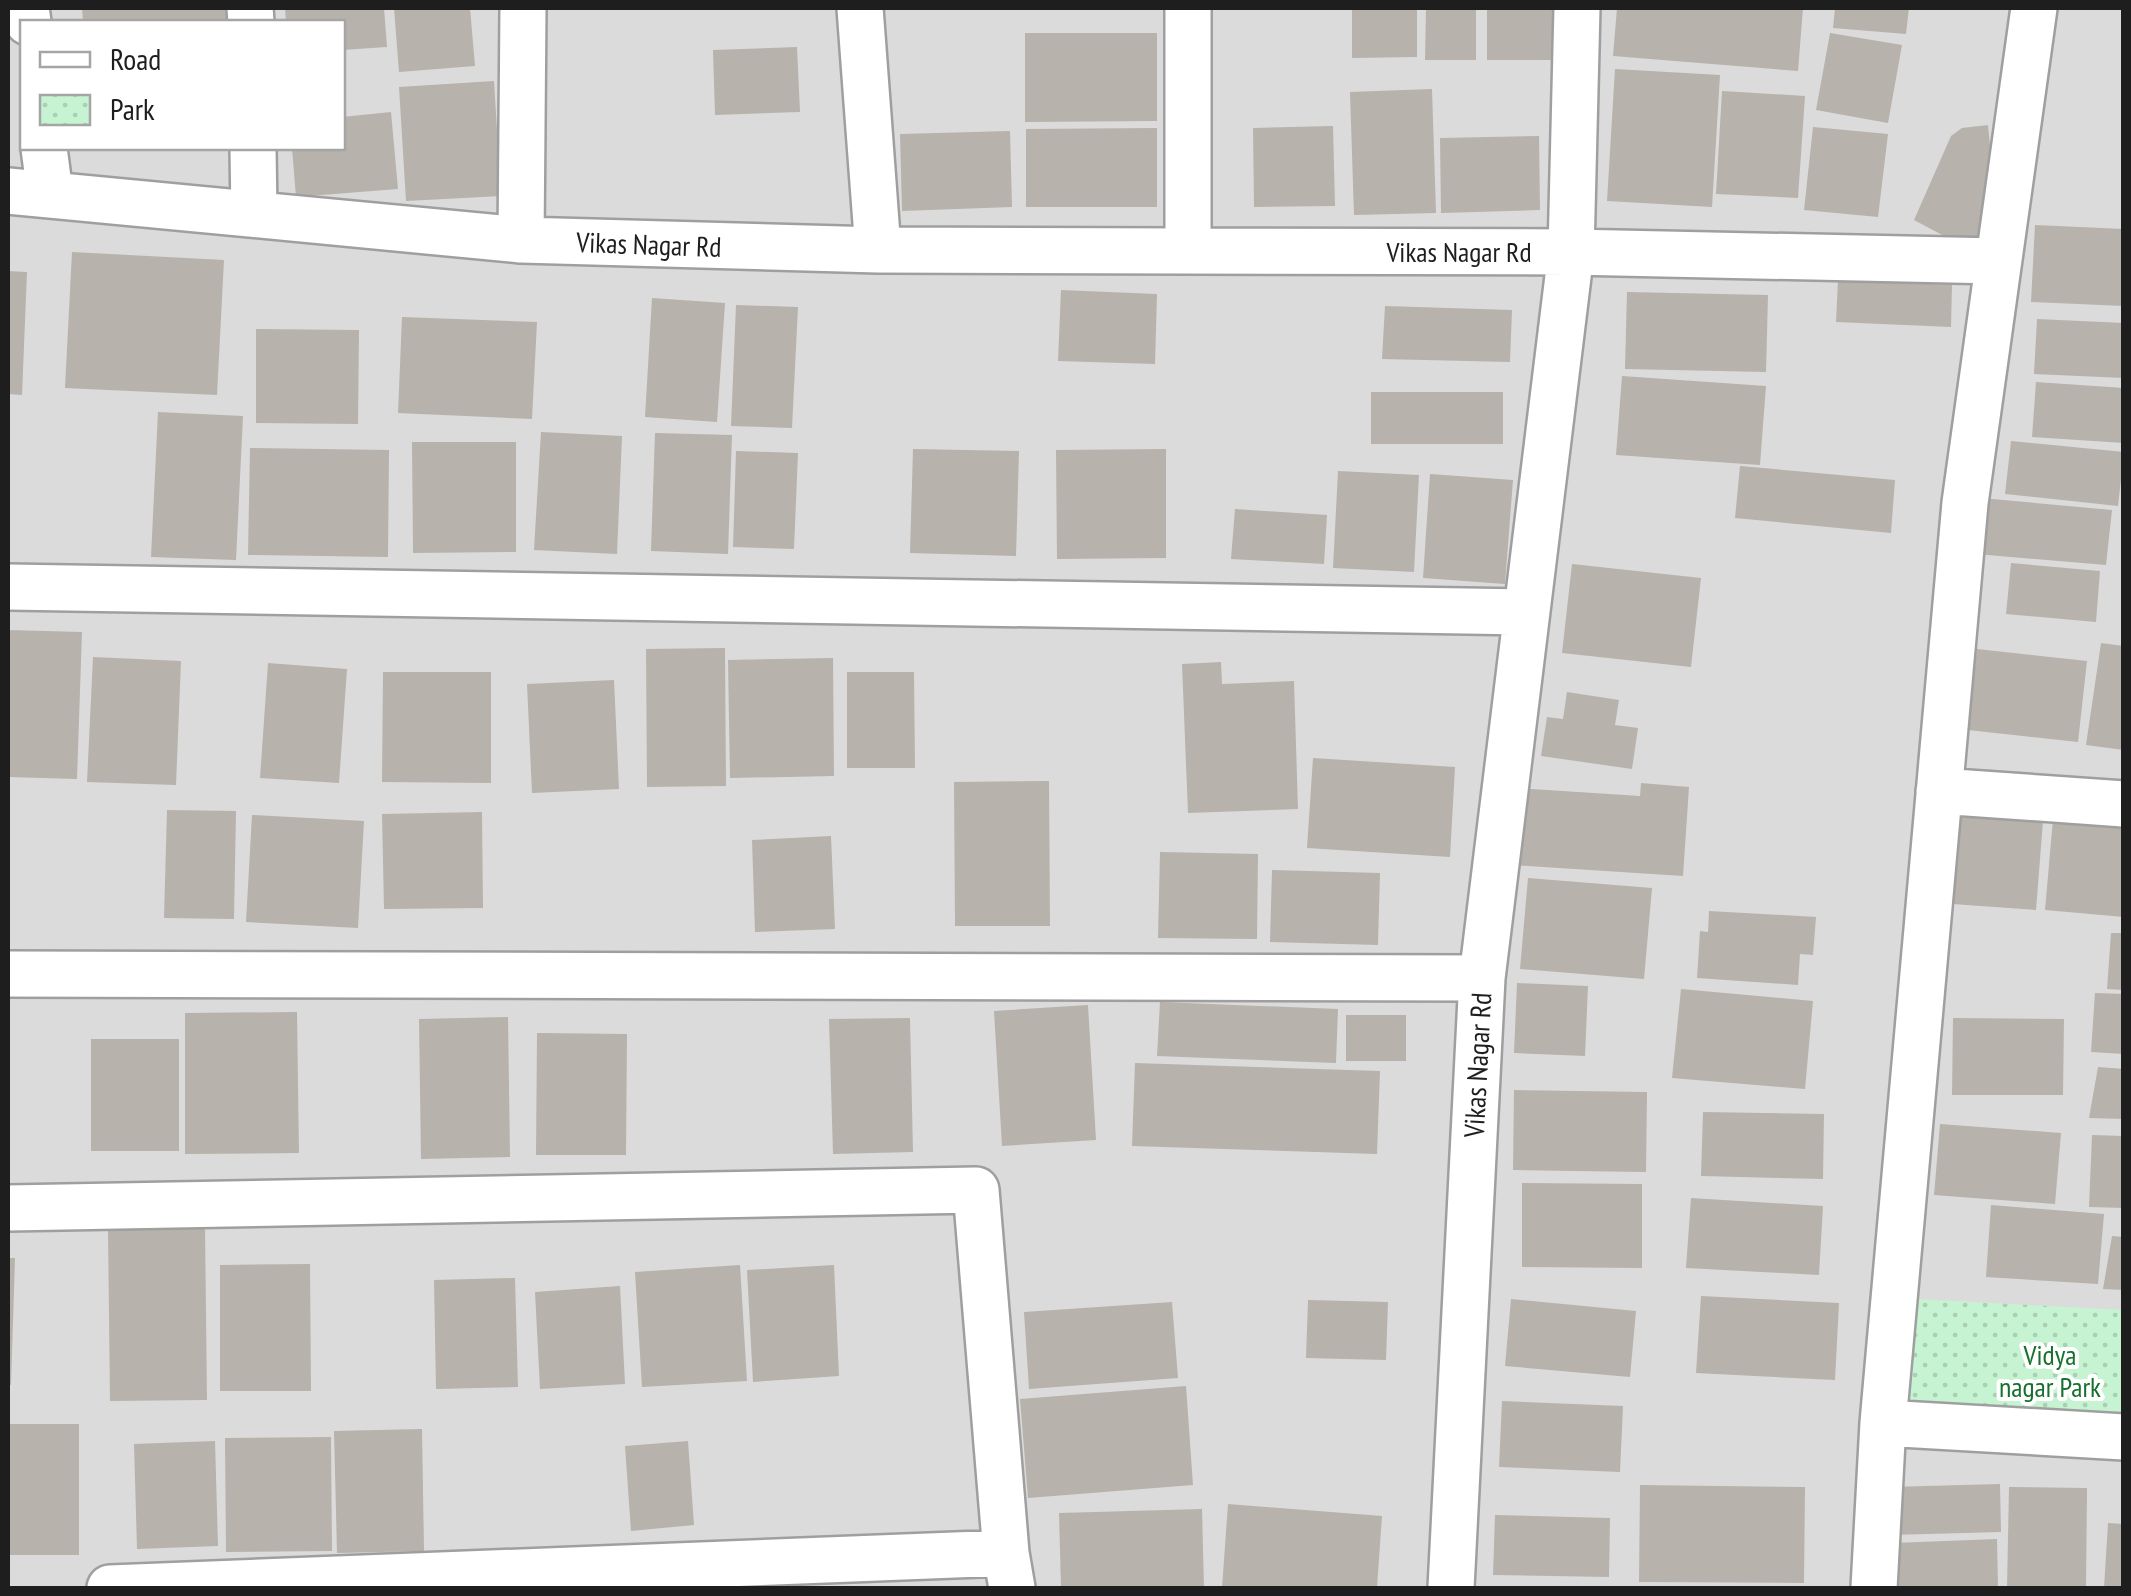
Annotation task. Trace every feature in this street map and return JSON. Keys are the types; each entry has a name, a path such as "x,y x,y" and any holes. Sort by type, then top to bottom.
{"street":[{"path":"520,240 523,8"},
{"path":"860,8 878,250"},
{"path":"1188,8 1188,250"},
{"path":"1577,8 1570,252 1998,261"},
{"path":"1874,1588 1883,1423 1965,503 2034,8"},
{"path":"29,192 43,150"},
{"path":"252,150 254,214"},
{"name":"Vikas Nagar Rd","path":"29,192 520,240 878,250 1570,252 1482,978 1451,1588"},
{"path":"8,587 1526,612"},
{"path":"1940,791 2124,804"},
{"path":"8,974 1482,978"},
{"path":"8,1208 976,1190 1009,1571 110,1588"},
{"path":"1883,1423 2124,1437"}],"shaded area":[{"path":"8,8 2123,8 2123,1588 8,1588"}],"green space":[{"name":"Vidya nagar Park","path":"1897,1298 2123,1310 2123,1437 1883,1423"}],"building":[{"path":"82,8 245,8 246,20 83,20"},
{"path":"285,8 384,8 387,47 345,50 345,20 286,20"},
{"path":"394,8 470,8 475,66 399,72"},
{"path":"1352,8 1417,8 1417,57 1352,58"},
{"path":"1426,8 1476,8 1476,60 1425,60"},
{"path":"1487,8 1554,8 1555,60 1487,60"},
{"path":"1617,8 1803,8 1798,71 1613,56"},
{"path":"1835,8 1909,8 1906,34 1833,28"},
{"path":"1025,33 1157,33 1157,121 1025,122"},
{"path":"1830,33 1902,45 1888,123 1816,110"},
{"path":"797,47 800,112 715,115 713,50"},
{"path":"1615,69 1720,75 1712,207 1607,201"},
{"path":"494,81 501,196 406,201 399,87"},
{"path":"1432,89 1436,213 1354,215 1350,92"},
{"path":"1722,91 1805,96 1798,198 1716,194"},
{"path":"391,112 398,189 296,197 292,150 345,150 345,117"},
{"path":"1988,125 1994,186 1988,229 1978,243 1961,245 1914,220 1951,136 1962,128"},
{"path":"1333,126 1335,206 1254,207 1253,128"},
{"path":"1813,127 1888,134 1878,217 1804,210"},
{"path":"1157,128 1157,207 1026,207 1026,129"},
{"path":"1010,131 1012,207 902,211 900,134"},
{"path":"1539,136 1540,210 1441,213 1440,138"},
{"path":"2035,225 2124,229 2124,306 2031,302"},
{"path":"72,252 224,260 217,395 65,388"},
{"path":"8,271 27,272 22,395 8,394"},
{"path":"1838,280 1952,285 1951,327 1836,322"},
{"path":"1061,290 1157,294 1155,364 1058,361"},
{"path":"1627,292 1768,295 1766,372 1625,369"},
{"path":"652,298 725,303 717,422 645,417"},
{"path":"736,305 798,307 792,428 731,426"},
{"path":"1385,306 1512,310 1510,362 1382,359"},
{"path":"402,317 537,322 532,419 398,413"},
{"path":"2037,319 2124,323 2124,378 2034,374"},
{"path":"256,329 359,330 358,424 256,423"},
{"path":"1622,376 1766,386 1760,465 1616,455"},
{"path":"2036,382 2124,388 2124,443 2032,437"},
{"path":"1371,392 1503,392 1503,444 1371,444"},
{"path":"158,412 243,416 236,560 151,557"},
{"path":"541,432 622,436 617,554 534,550"},
{"path":"655,433 732,435 728,554 651,551"},
{"path":"2011,441 2124,452 2118,506 2005,494"},
{"path":"412,442 516,442 516,552 413,553"},
{"path":"250,448 389,450 388,557 248,555"},
{"path":"913,449 1019,451 1016,556 910,553"},
{"path":"1166,449 1166,558 1057,559 1056,450"},
{"path":"736,451 798,453 794,549 733,547"},
{"path":"1740,466 1895,480 1891,533 1735,518"},
{"path":"1338,471 1419,475 1414,572 1333,568"},
{"path":"1430,474 1513,480 1505,584 1423,578"},
{"path":"1981,498 2112,510 2106,565 1976,554"},
{"path":"1235,509 1327,515 1324,564 1231,559"},
{"path":"2011,563 2100,571 2096,622 2006,614"},
{"path":"1572,564 1701,578 1691,667 1562,653"},
{"path":"8,630 82,632 77,779 8,777"},
{"path":"2101,643 2124,646 2124,750 2086,745"},
{"path":"725,648 726,786 647,787 646,649"},
{"path":"1977,649 2087,661 2078,742 1968,730"},
{"path":"93,657 181,661 176,785 87,782"},
{"path":"833,658 834,776 730,778 728,660"},
{"path":"1221,662 1222,684 1294,681 1298,809 1188,813 1182,664"},
{"path":"268,663 347,669 339,783 260,778"},
{"path":"383,672 491,672 491,783 382,782"},
{"path":"847,672 914,672 915,768 847,768"},
{"path":"614,680 619,789 532,793 527,684"},
{"path":"1567,692 1619,700 1615,725 1638,728 1632,769 1541,756 1547,717 1563,719"},
{"path":"1313,758 1455,767 1450,857 1307,848"},
{"path":"1049,781 1050,926 955,926 954,782"},
{"path":"1641,783 1689,787 1683,876 1511,865 1517,788 1640,796"},
{"path":"167,810 236,811 234,919 164,918"},
{"path":"482,812 483,908 384,909 382,814"},
{"path":"1960,813 2043,821 2036,910 1952,904"},
{"path":"252,815 364,821 358,928 246,922"},
{"path":"2053,819 2124,826 2124,917 2045,910"},
{"path":"831,836 835,929 755,932 752,840"},
{"path":"1160,852 1258,854 1257,939 1158,938"},
{"path":"1272,870 1380,873 1378,945 1270,942"},
{"path":"1528,878 1652,888 1644,979 1520,969"},
{"path":"1709,911 1816,917 1813,955 1800,954 1798,985 1697,978 1700,931 1708,932"},
{"path":"2111,933 2124,933 2124,990 2107,989"},
{"path":"1517,983 1588,986 1585,1056 1514,1053"},
{"path":"1681,989 1813,1001 1805,1089 1672,1078"},
{"path":"2095,993 2124,994 2124,1054 2091,1052"},
{"path":"1160,1002 1338,1009 1336,1063 1157,1056"},
{"path":"1088,1005 1096,1140 1002,1146 994,1011"},
{"path":"297,1012 299,1153 185,1154 185,1013"},
{"path":"1346,1015 1406,1015 1406,1061 1346,1061"},
{"path":"508,1017 510,1157 421,1159 419,1019"},
{"path":"910,1018 913,1152 833,1154 829,1019"},
{"path":"1953,1018 2064,1019 2063,1095 1952,1095"},
{"path":"537,1033 627,1034 626,1155 536,1155"},
{"path":"91,1039 179,1039 179,1151 91,1151"},
{"path":"1135,1063 1380,1071 1377,1154 1132,1146"},
{"path":"2098,1067 2124,1069 2124,1119 2089,1118"},
{"path":"1514,1090 1647,1092 1646,1172 1513,1170"},
{"path":"1703,1112 1824,1114 1823,1179 1701,1176"},
{"path":"1940,1124 2061,1133 2055,1204 1934,1195"},
{"path":"2092,1135 2124,1136 2124,1208 2089,1207"},
{"path":"1522,1183 1642,1184 1642,1268 1522,1267"},
{"path":"1691,1198 1823,1206 1819,1275 1686,1268"},
{"path":"1991,1205 2104,1214 2098,1284 1986,1277"},
{"path":"205,1228 207,1400 110,1401 108,1229"},
{"path":"2112,1236 2124,1237 2124,1290 2103,1289"},
{"path":"8,1258 15,1258 11,1385 8,1385"},
{"path":"310,1264 311,1391 220,1391 220,1265"},
{"path":"740,1265 747,1381 642,1387 635,1272"},
{"path":"834,1265 839,1376 753,1382 747,1270"},
{"path":"515,1278 518,1387 436,1389 434,1280"},
{"path":"620,1286 625,1384 540,1389 535,1292"},
{"path":"1701,1296 1839,1303 1835,1380 1696,1373"},
{"path":"1511,1299 1636,1311 1630,1377 1505,1366"},
{"path":"1308,1300 1388,1302 1386,1360 1306,1358"},
{"path":"1172,1302 1178,1378 1029,1389 1024,1312"},
{"path":"1186,1386 1193,1485 1028,1498 1020,1399"},
{"path":"1502,1401 1623,1406 1620,1472 1499,1467"},
{"path":"8,1424 79,1424 79,1555 8,1555"},
{"path":"422,1429 424,1551 337,1553 334,1431"},
{"path":"331,1437 332,1551 226,1552 225,1438"},
{"path":"215,1441 218,1546 137,1549 134,1444"},
{"path":"688,1441 694,1525 631,1531 625,1446"},
{"path":"2000,1484 2001,1532 1890,1535 1889,1487"},
{"path":"1640,1485 1805,1487 1804,1583 1639,1582"},
{"path":"2009,1487 2087,1488 2086,1588 2007,1588"},
{"path":"1228,1504 1382,1516 1377,1588 1222,1588"},
{"path":"1202,1509 1204,1588 1061,1588 1059,1513"},
{"path":"1495,1515 1610,1518 1609,1577 1493,1575"},
{"path":"2108,1523 2124,1524 2124,1588 2104,1588"},
{"path":"1997,1539 1998,1588 1887,1588 1894,1543"}]}
